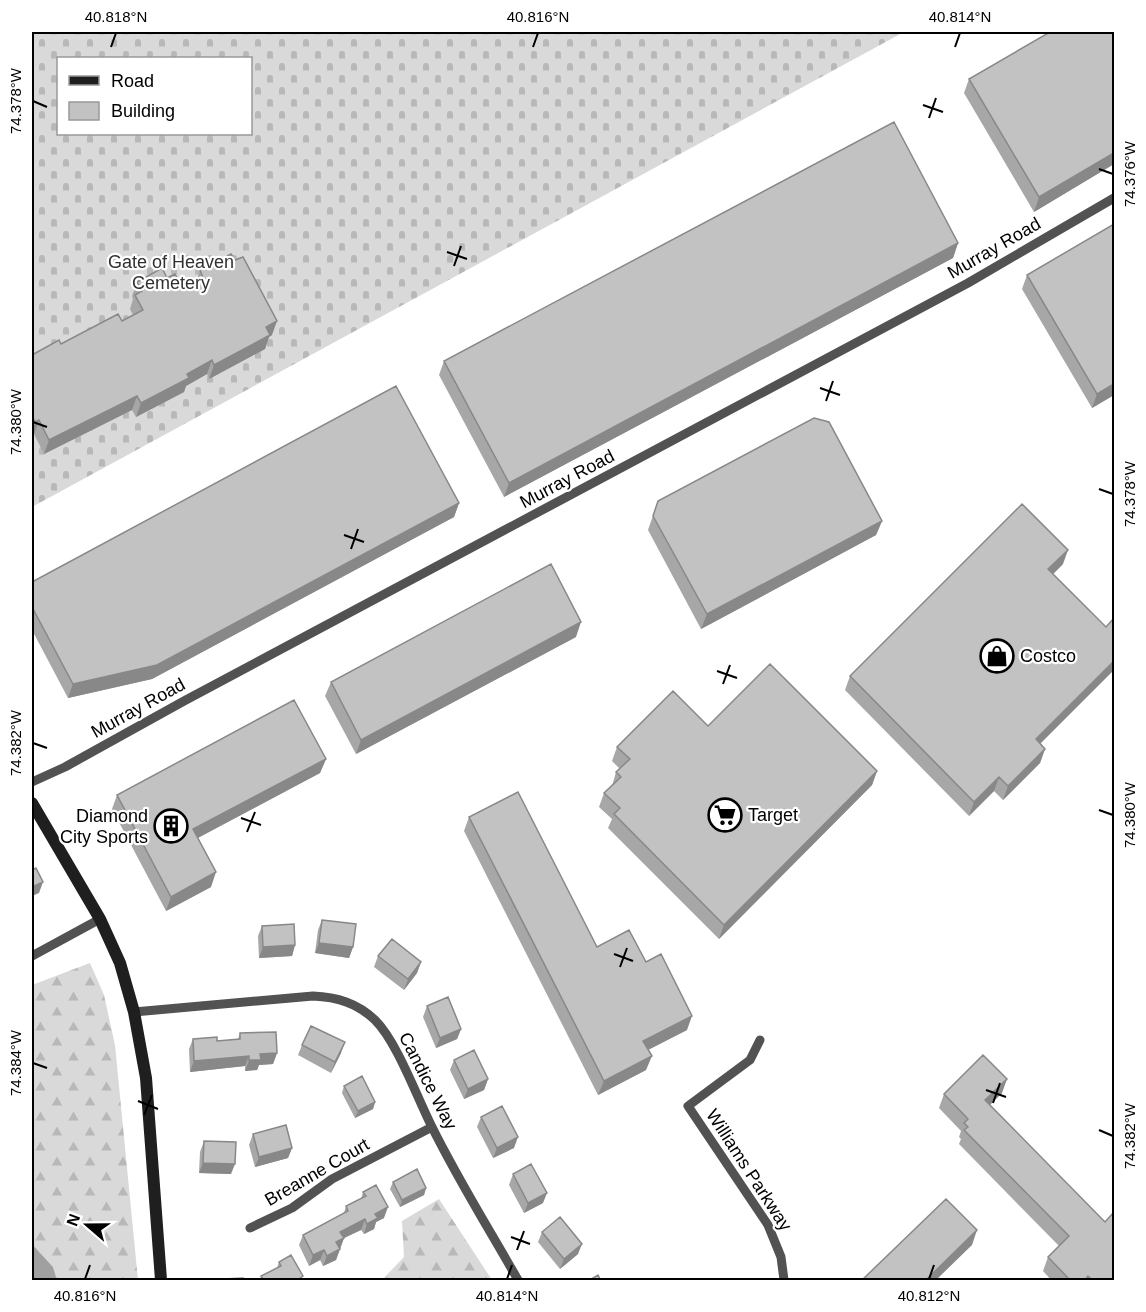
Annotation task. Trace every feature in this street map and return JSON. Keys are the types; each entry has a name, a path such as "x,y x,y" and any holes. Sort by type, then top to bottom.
{"main road":[{"path":"32,803 100,919 120,963 134,1012 146,1078 161,1281"}],"street":[{"name":"Murray Road","path":"32,782 64,767 968,283 1114,198"},
{"path":"32,956 100,919"},
{"name":"Candice Way","path":"134,1012 313,996 330,996 347,1001 361,1009 385,1032 432,1127 518,1281"},
{"name":"Williams Parkway","path":"760,1040 750,1060 688,1106 768,1225 781,1257 784,1281"},
{"name":"Breanne Court","path":"250,1228 292,1208 332,1179 432,1127"}],"green space":[{"name":"Gate of Heaven Cemetery","path":"32,32 904,32 32,507"},
{"path":"90,963 104,995 115,1045 138,1280 57,1280 53,1267 32,1244 32,985"},
{"path":"439,1199 492,1280 382,1280 404,1257 402,1221"}],"shaded area":[{"path":"32,1244 53,1267 57,1280 32,1280"}],"building":[{"path":"1050,32 1114,32 1114,153 1039,197 969,79"},
{"path":"894,122 958,243 509,483 444,361"},
{"path":"1114,224 1114,384 1097,394 1027,275"},
{"path":"231,254 235,260 243,257 277,321 266,327 270,335 214,365 212,360 187,374 189,378 141,403 137,396 49,440 39,420 35,422 32,415 32,355 59,340 61,344 118,314 122,321 143,310 135,295 142,291 137,282 162,268 167,278 175,274 183,289 203,278 200,270"},
{"path":"396,386 459,503 157,665 73,684 32,607 32,582"},
{"path":"814,418 829,422 882,521 707,614 653,516 658,501"},
{"name":"Costco","path":"1022,504 1068,550 1048,569 1106,627 1114,618 1114,661 1036,739 1045,749 1008,786 999,777 974,802 850,676"},
{"path":"551,564 581,622 361,740 331,682"},
{"name":"Target","path":"770,664 877,771 724,925 614,814 620,808 604,793 621,777 616,772 630,759 617,747 673,691 708,726"},
{"name":"Diamond City Sports","path":"294,700 326,759 193,829 216,872 171,897 117,795"},
{"path":"518,792 597,947 629,930 646,962 661,954 692,1016 643,1041 652,1056 604,1081 469,817"},
{"path":"36,868 43,882 32,887 32,870"},
{"path":"322,920 356,924 353,947 319,943"},
{"path":"294,924 295,945 263,947 262,926"},
{"path":"392,939 421,962 408,979 378,956"},
{"path":"448,997 461,1029 440,1038 427,1006"},
{"path":"311,1026 345,1042 335,1062 302,1045"},
{"path":"276,1032 277,1053 260,1054 261,1060 249,1060 249,1056 194,1061 193,1039 217,1037 217,1041 240,1039 240,1033"},
{"path":"474,1050 488,1079 468,1089 454,1060"},
{"path":"983,1055 1007,1079 985,1100 1105,1222 1114,1212 1114,1281 1093,1281 1088,1276 1084,1281 1071,1281 1048,1257 1069,1236 964,1130 968,1127 964,1123 968,1119 944,1094"},
{"path":"362,1076 375,1102 358,1111 344,1086"},
{"path":"502,1106 518,1137 497,1148 481,1117"},
{"path":"286,1125 292,1148 259,1157 253,1134"},
{"path":"204,1141 236,1142 235,1164 203,1163"},
{"path":"531,1164 547,1193 528,1203 513,1174"},
{"path":"417,1169 426,1188 402,1200 393,1182"},
{"path":"376,1185 388,1207 375,1214 378,1218 367,1224 365,1219 340,1232 344,1238 336,1242 340,1249 327,1256 324,1250 313,1255 303,1235 348,1211 346,1206 366,1196 363,1192"},
{"path":"946,1199 977,1230 925,1281 861,1281"},
{"path":"560,1217 582,1244 564,1259 542,1232"},
{"path":"291,1255 303,1276 296,1281 264,1281 261,1276 281,1266 279,1262"},
{"path":"598,1275 601,1281 588,1281"},
{"path":"243,1278 243,1281 203,1281 203,1280"}],"place":[{"name":"Costco","path":"997,656"},
{"name":"Target","path":"725,815"},
{"name":"Diamond City Sports","path":"171,826"}]}
